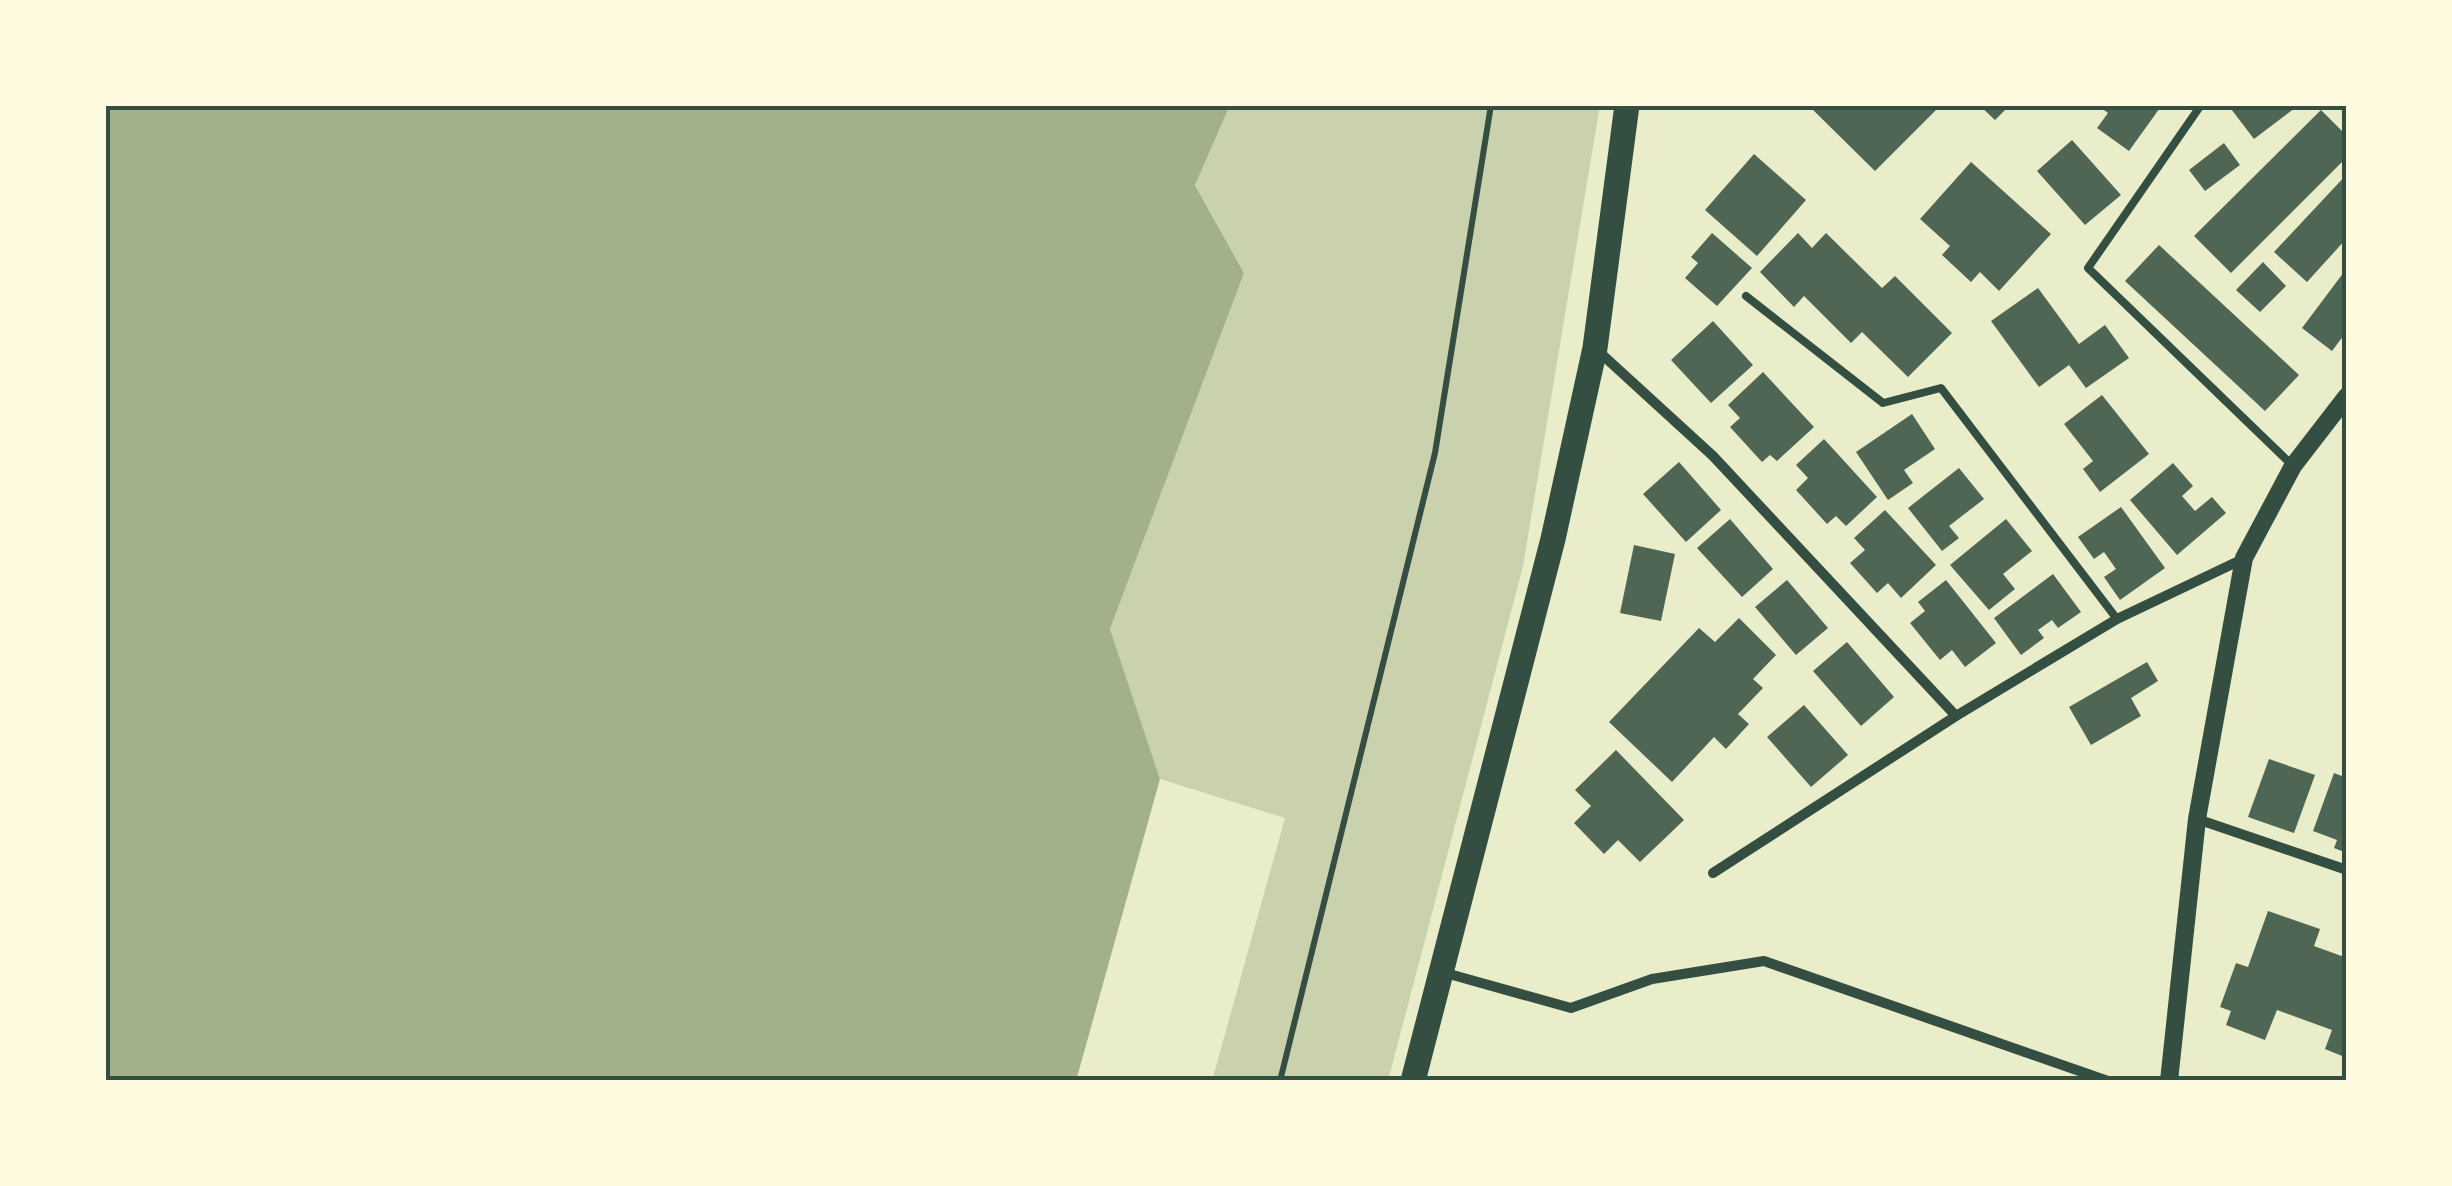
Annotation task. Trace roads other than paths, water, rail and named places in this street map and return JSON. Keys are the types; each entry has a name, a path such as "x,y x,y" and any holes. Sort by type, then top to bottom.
{"main road":[{"path":"1413,1081 1553,538 1595,348 1627,105"}],"street":[{"path":"1595,348 1713,456 1956,716"},
{"path":"2169,1081 2197,819 2244,558 2293,466 2347,396"},
{"path":"1713,873 1956,716 2117,619 2244,558"},
{"path":"2197,819 2347,870"},
{"path":"1442,972 1571,1008 1652,979 1764,960 2108,1081"}],"lane":[{"path":"2202,105 2088,268 2293,466"},
{"path":"1746,296 1883,403 1941,388 2117,619"}]}
